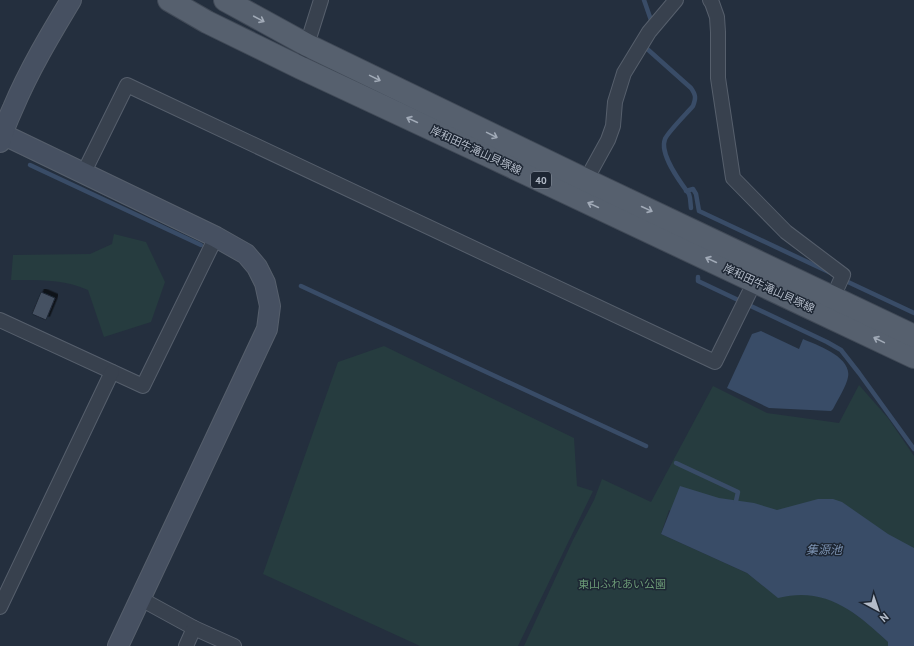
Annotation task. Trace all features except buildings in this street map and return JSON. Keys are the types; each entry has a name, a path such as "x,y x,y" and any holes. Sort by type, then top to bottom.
{"main road":[{"name":"岸和田牛滝山貝塚線","path":"169,0 207,22 301,68 914,357"},
{"name":"岸和田牛滝山貝塚線","path":"225,0 307,45 914,336"}],"street":[{"path":"71,0 49,36 19,93 1,136 84,172 216,237 246,254 257,267 265,284 270,306 267,329 118,646"},
{"path":"301,68 321,0"},
{"path":"586,180 608,140 613,126 615,102 624,73 649,32 676,0"},
{"path":"710,0 717,17 718,78 733,178 786,232 843,275 833,297"},
{"path":"84,172 127,85 715,362 755,281"},
{"path":"0,320 143,386 216,237"},
{"path":"0,606 112,372"},
{"path":"141,599 194,628 234,646"},
{"path":"186,646 194,628"}],"green space":[{"path":"114,234 146,242 165,282 151,322 104,337 88,290 79,286 60,282 41,280 11,280 13,255 90,254 112,244"},
{"path":"384,346 574,438 577,486 593,491 518,646 420,646 263,574 338,362"},
{"name":"東山ふれあい公園","path":"859,385 888,418 914,456 914,635 669,510 661,534 747,573 778,597 810,595 825,598 838,604 864,620 888,642 888,646 524,646 573,540 594,500 602,479 651,502 713,386 767,413 839,423"}],"water":[{"path":"761,331 799,349 803,339 824,348 845,363 848,370 848,377 842,393 831,411 769,408 727,388 752,334"},
{"name":"集源池","path":"680,486 719,498 754,503 777,510 818,499 833,499 842,502 888,534 914,548 914,646 888,646 888,642 864,620 851,611 825,598 810,595 795,595 778,598 747,573 661,534"}],"waterway":[{"path":"644,0 652,23"},
{"path":"646,46 645,47 691,88 695,95 693,106 667,136 664,145 671,168 689,194 691,208"},
{"path":"30,165 201,245"},
{"path":"686,191 693,189 696,194 699,211 831,273"},
{"path":"698,277 698,281 841,350 914,449"},
{"path":"848,282 914,313"},
{"path":"301,286 646,446"},
{"path":"676,463 738,492 736,501"}]}
